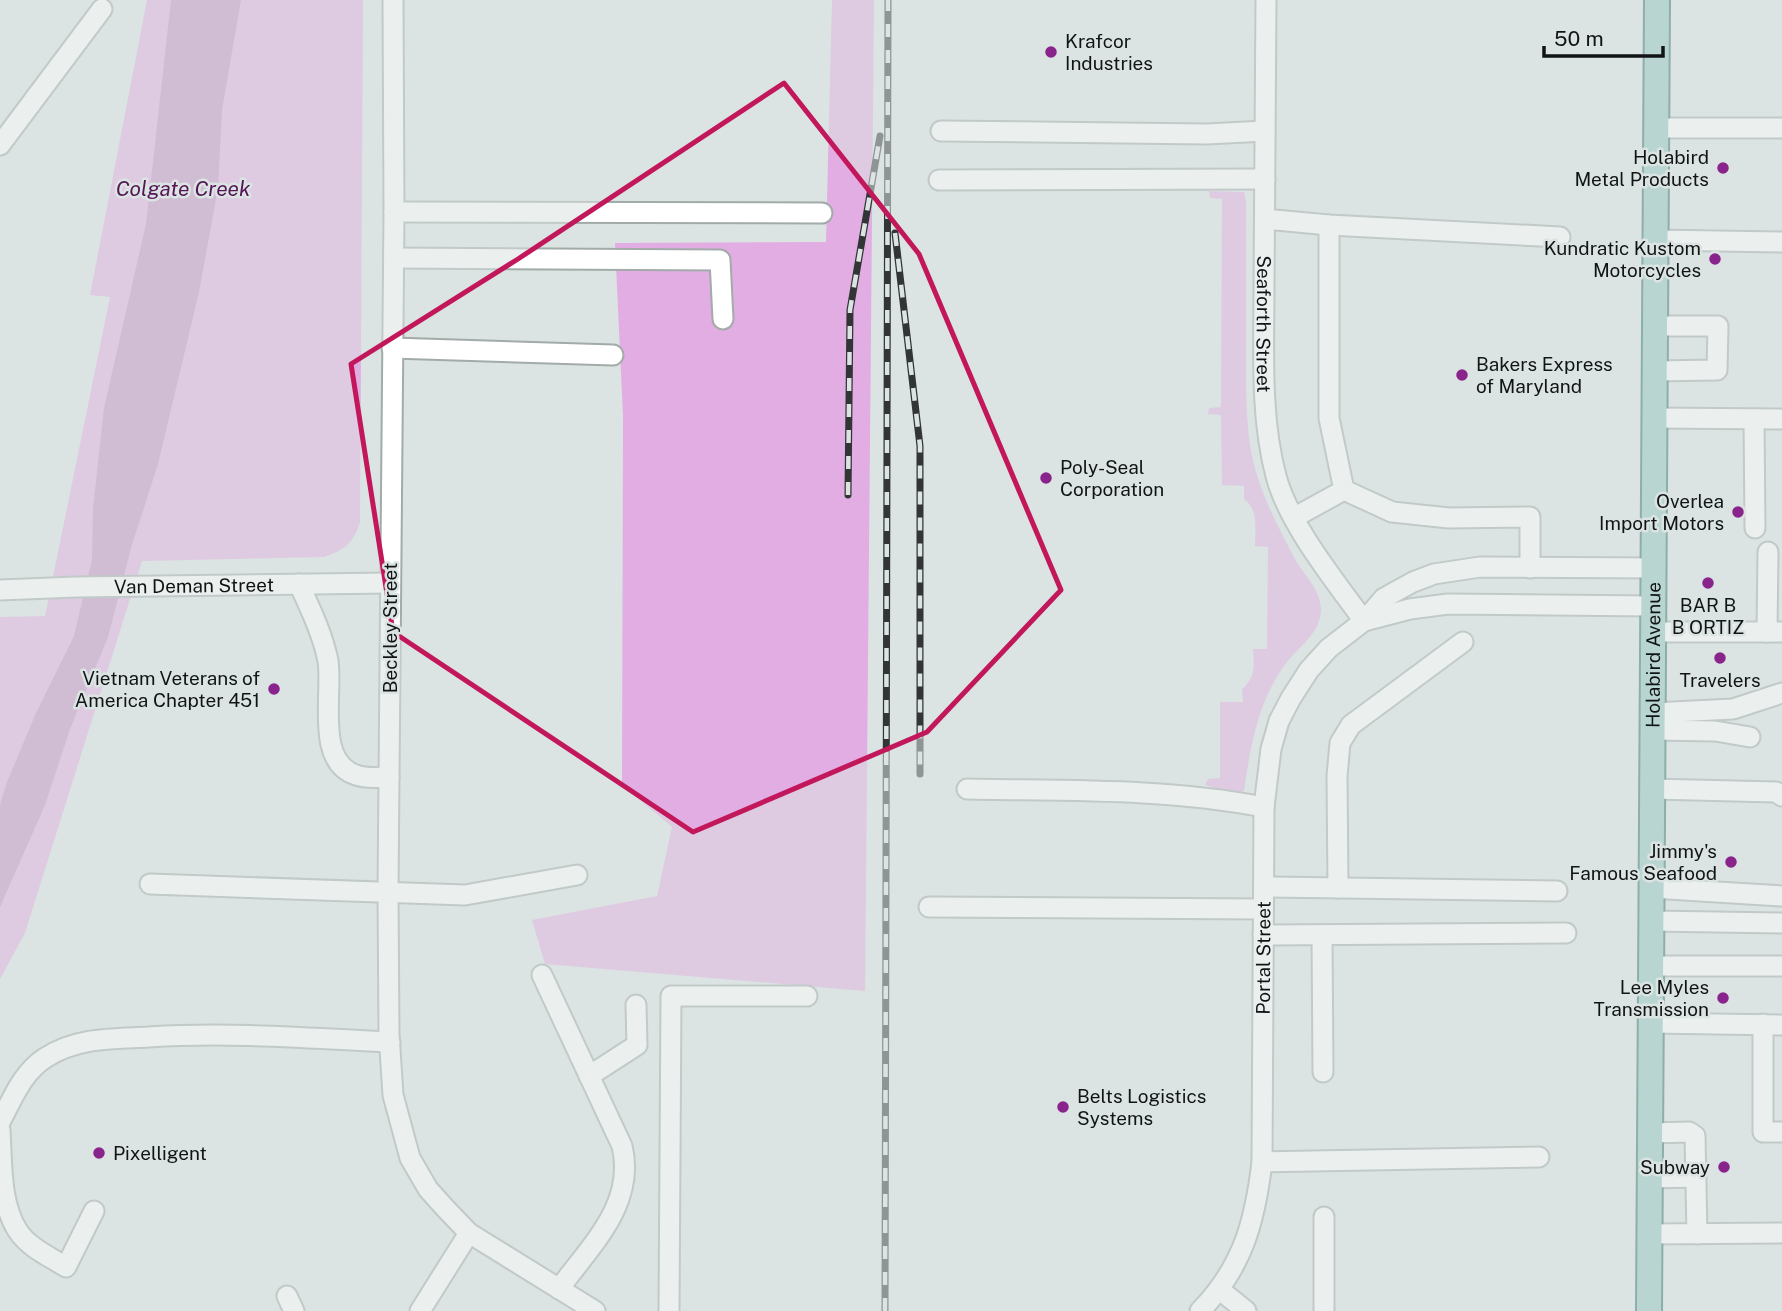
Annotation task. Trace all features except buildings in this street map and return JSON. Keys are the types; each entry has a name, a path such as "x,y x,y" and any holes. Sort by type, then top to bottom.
{"main road":[{"name":"Holabird Avenue","path":"1649,1311 1657,0"}],"street":[{"name":"Beckley Street","path":"393,0 394,258 388,892 393,1095 410,1158 428,1189 469,1233"},
{"name":"Seaforth Street","path":"1266,0 1264,347 1267,433 1276,477 1295,517 1311,547 1364,621"},
{"path":"0,145 102,9"},
{"path":"1656,128 1782,128"},
{"path":"941,131 1207,134 1265,131"},
{"path":"939,180 1265,179"},
{"path":"394,212 822,214"},
{"path":"1265,219 1560,237"},
{"path":"1329,225 1329,418 1344,490"},
{"path":"1656,240 1782,242"},
{"path":"394,258 720,261 723,319"},
{"path":"1654,370 1717,370 1718,326 1655,326"},
{"path":"392,348 613,355"},
{"path":"1655,418 1782,419"},
{"path":"1754,419 1755,528"},
{"path":"1295,517 1344,490"},
{"path":"1344,490 1392,512 1449,518 1530,517 1530,568"},
{"path":"1653,632 1775,632 1768,552"},
{"name":"Portal Street","path":"1200,1311 1220,1290 1232,1272 1250,1226 1262,1162 1264,807 1271,749 1279,721 1291,698 1329,648 1364,621 1384,598 1412,582 1434,574 1480,567 1654,568"},
{"name":"Van Deman Street","path":"0,590 389,583"},
{"path":"299,584 328,660 330,736 334,757 345,769 357,776 389,777"},
{"name":"Portal Street","path":"1364,621 1410,609 1448,604 1653,606"},
{"path":"1338,888 1337,776 1340,743 1345,732 1350,724 1463,642"},
{"path":"1653,721 1733,709 1782,693"},
{"path":"1653,721 1750,737"},
{"path":"967,789 1166,792 1264,807"},
{"path":"1652,789 1776,792 1782,796"},
{"path":"150,884 465,895 577,875"},
{"path":"1264,887 1557,891"},
{"path":"1652,888 1782,896"},
{"path":"929,907 1263,909"},
{"path":"1651,921 1782,923"},
{"path":"1263,935 1566,933"},
{"path":"1322,935 1323,1072"},
{"path":"1651,966 1782,966"},
{"path":"542,975 622,1146 625,1163 622,1197 609,1221 559,1289"},
{"path":"669,1311 671,996 807,996"},
{"path":"589,1076 638,1045 636,1004"},
{"path":"1651,1023 1773,1024 1763,1132 1782,1132"},
{"path":"0,1122 24,1076 44,1058 71,1044 98,1039 189,1034 390,1042"},
{"path":"0,1130 7,1207 18,1232 39,1251 66,1267 94,1212"},
{"path":"1650,1133 1689,1132 1695,1136 1697,1234"},
{"path":"1262,1162 1539,1157"},
{"path":"1650,1178 1696,1177"},
{"path":"1324,1217 1324,1311"},
{"path":"421,1311 469,1233 595,1311"},
{"path":"1650,1234 1782,1233"},
{"path":"1220,1290 1246,1311"}],"highlighted area":[{"path":"784,83 919,254 1061,590 927,732 693,832 393,632 351,364 518,259"}],"shaded area":[{"path":"147,0 363,0 360,522 347,545 324,557 142,561 25,933 0,979 0,617 45,616 110,297 90,295"},
{"path":"832,0 874,0 865,991 545,964 532,920 657,896 672,827 622,785 623,416 615,243 826,242"},
{"path":"1209,191 1244,192 1246,396 1251,451 1269,506 1295,559 1315,589 1321,610 1317,627 1289,659 1268,695 1252,742 1244,791 1236,794 1205,785 1208,779 1220,778 1220,702 1243,702 1242,689 1250,680 1253,671 1253,649 1267,649 1268,547 1255,546 1254,514 1244,499 1244,486 1222,485 1221,415 1208,414 1209,408 1221,407 1222,199 1210,198"}],"water":[{"name":"Colgate Creek","path":"171,0 241,0 222,110 218,188 199,292 158,464 131,548 108,637 70,729 45,805 0,907 0,805 36,713 74,636 92,560 93,508 104,408 146,224"}],"railway":[{"path":"885,1311 888,0"},
{"path":"848,495 850,310 880,136"},
{"path":"895,233 920,446 920,774"}],"place":[{"name":"Krafcor Industries","path":"1051,52"},
{"name":"Holabird Metal Products","path":"1723,168"},
{"name":"Kundratic Kustom Motorcycles","path":"1715,259"},
{"name":"Bakers Express of Maryland","path":"1462,375"},
{"name":"Poly-Seal Corporation","path":"1046,478"},
{"name":"Overlea Import Motors","path":"1738,512"},
{"name":"BAR B B ORTIZ","path":"1708,583"},
{"name":"Travelers","path":"1720,658"},
{"name":"Vietnam Veterans of America Chapter 451","path":"274,689"},
{"name":"Jimmy's Famous Seafood","path":"1731,862"},
{"name":"Lee Myles Transmission","path":"1723,998"},
{"name":"Belts Logistics Systems","path":"1063,1107"},
{"name":"Pixelligent","path":"99,1153"},
{"name":"Subway","path":"1724,1167"}]}
